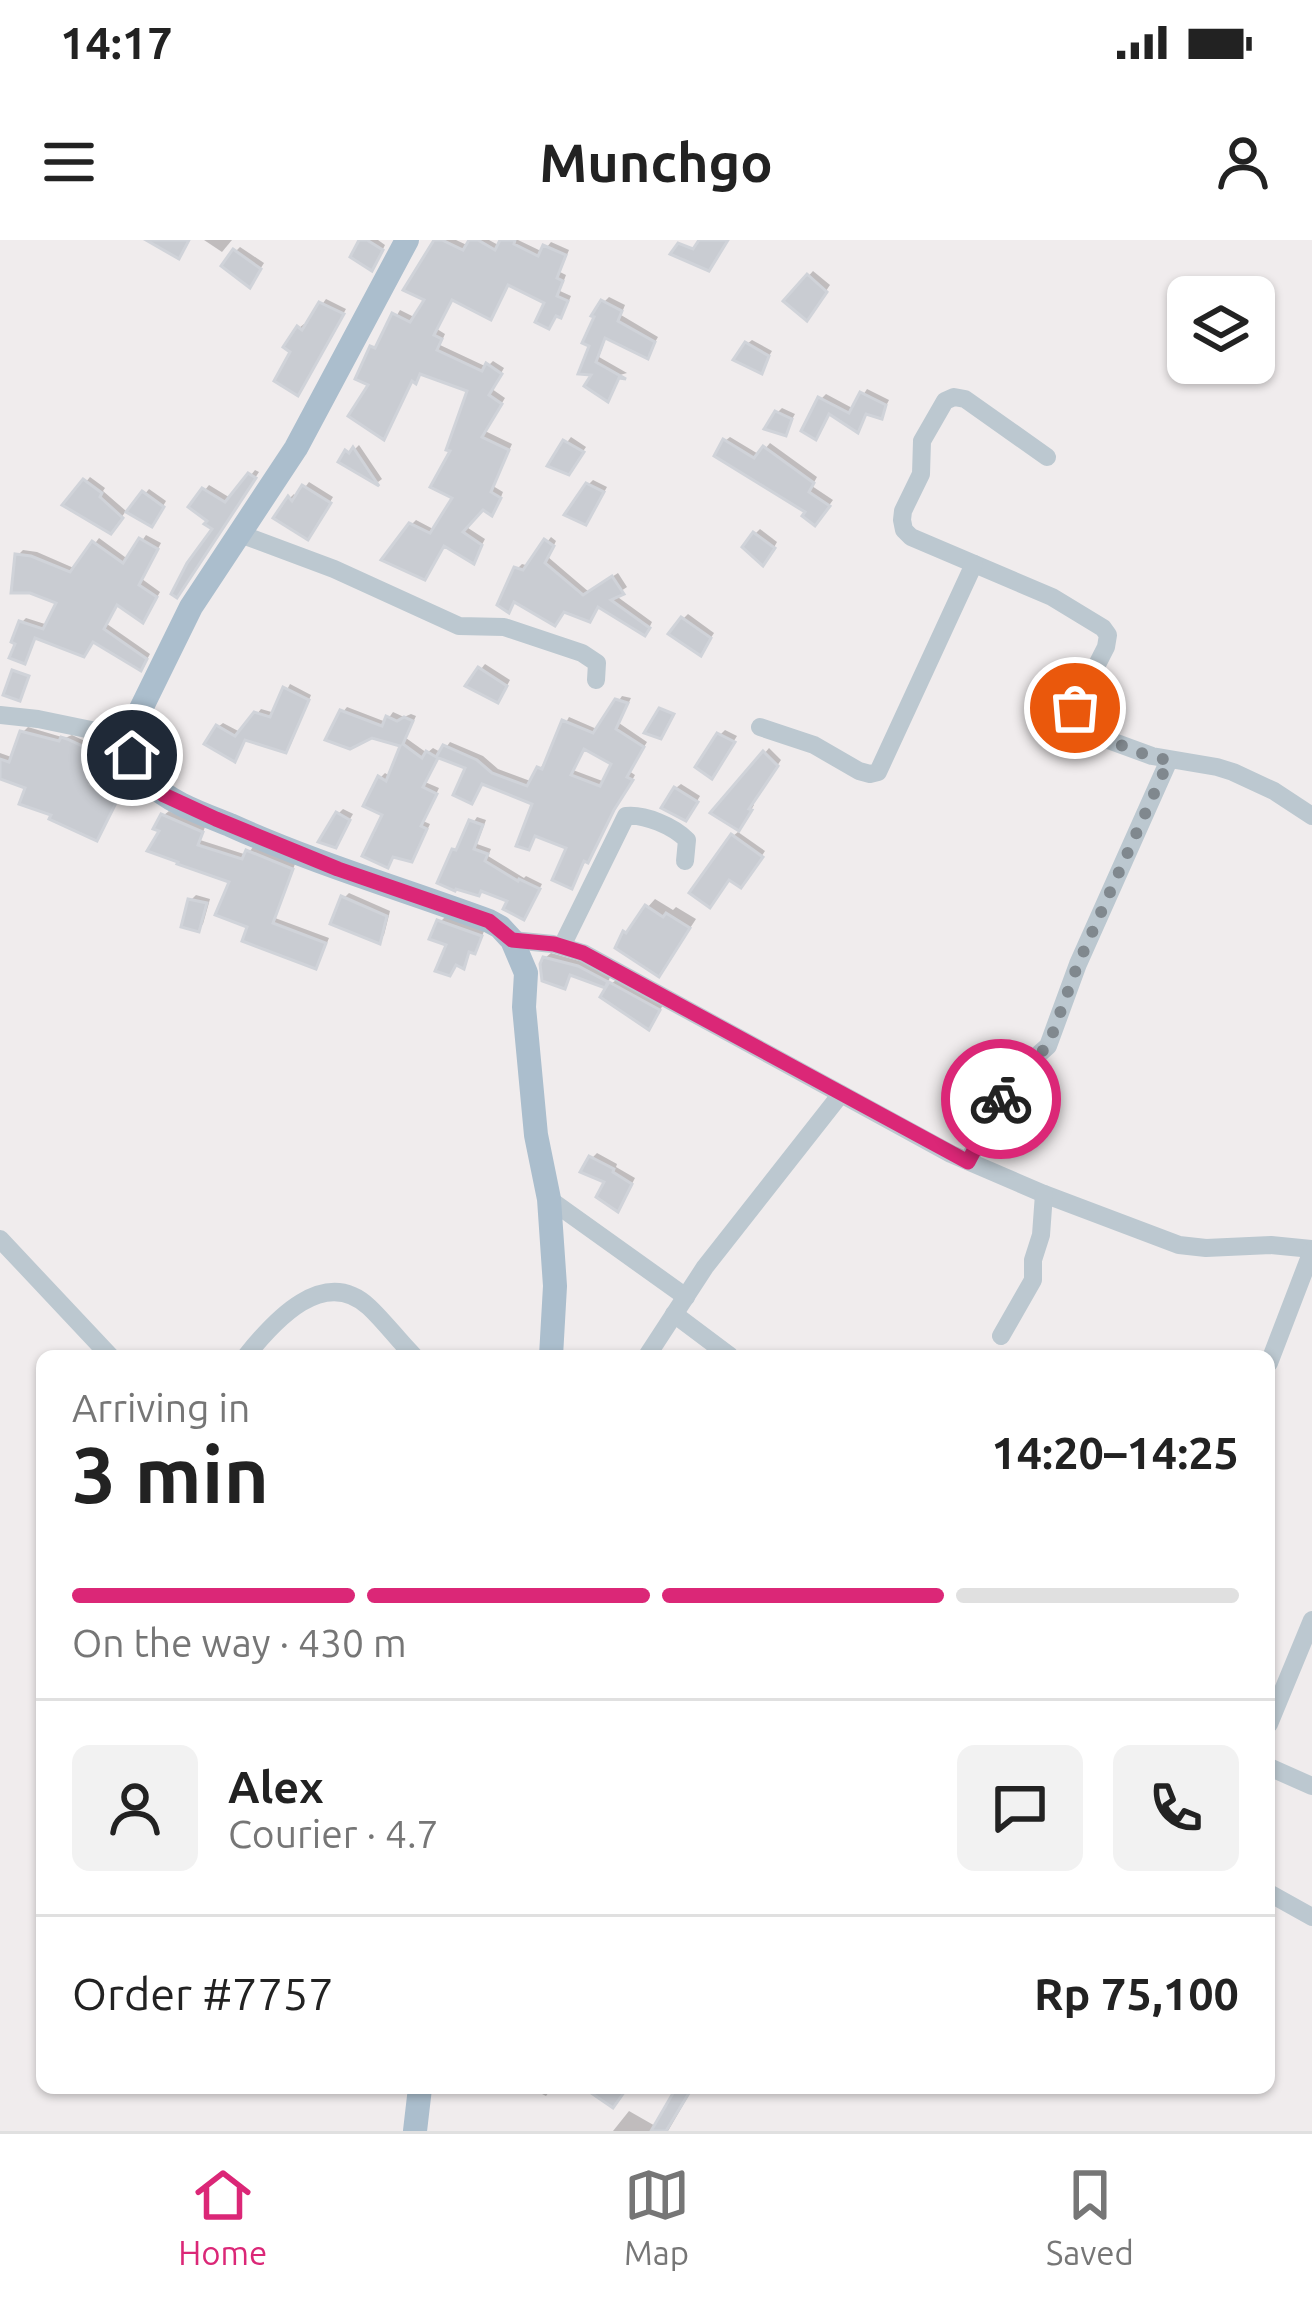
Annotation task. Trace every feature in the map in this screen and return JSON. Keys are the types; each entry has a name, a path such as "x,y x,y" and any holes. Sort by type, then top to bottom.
{"main road":[{"path":"407,240 296,448 191,607 139,712 130,738 132,755 138,770 164,795 282,848 489,921 512,940 526,974 524,1007 536,1135 549,1199 555,1286 551,1350"},
{"path":"415,2131 419,2094"}],"street":[{"path":"1047,457 965,399 945,401 922,441 921,474 903,511 904,530 1052,597 1103,628 1108,635 1106,647 1075,708 1074,720 1081,730 1169,760 1217,767 1247,778 1312,816"},
{"path":"240,534 334,569 459,626 504,627 582,653 597,663 596,680"},
{"path":"760,727 814,745 859,771 878,772 974,564"},
{"path":"0,715 130,738"},
{"path":"968,1162 1013,1077 1048,1046 1078,964 1169,760"},
{"path":"562,946 626,816 649,819 679,832 687,840 685,861"},
{"path":"512,940 583,953 968,1162 1044,1194 1179,1245 1312,1250 1274,1350"},
{"path":"651,1350 705,1268 842,1094"},
{"path":"1001,1336 1033,1280 1044,1194"},
{"path":"549,1199 686,1297"},
{"path":"0,1239 104,1350"},
{"path":"251,1350 280,1318 320,1293 332,1291 370,1307 409,1350"},
{"path":"674,1314 722,1350"},
{"path":"1275,1709 1312,1620"},
{"path":"1275,1770 1312,1786"},
{"path":"1275,1896 1312,1916"}],"building":[{"path":"146,240 189,240 179,259"},
{"path":"359,240 383,250 372,271 350,257"},
{"path":"434,240 463,250 469,240 478,240 495,250 500,240 515,240 514,244 538,256 543,245 566,255 557,278 563,281 557,296 568,301 561,318 556,316 549,329 535,322 544,303 508,285 491,320 452,300 434,335 442,339 437,350 482,371 486,363 502,374 489,395 502,404 482,437 509,450 491,492 501,498 492,516 483,510 463,532 482,545 474,564 444,546 425,580 381,560 409,523 430,533 452,498 430,487 450,451 446,450 467,391 420,374 416,384 412,381 384,440 348,416 368,385 355,379 370,346 375,348 392,313 410,322 424,300 403,290"},
{"path":"699,240 728,240 709,271 670,254 678,243 693,249"},
{"path":"233,249 261,269 250,288 221,266"},
{"path":"807,274 827,292 807,321 783,301"},
{"path":"601,300 622,311 618,321 655,342 648,359 605,338 596,362 626,379 619,378 608,402 584,386 591,375 578,374 589,346 582,343"},
{"path":"319,302 344,314 298,396 274,381 290,352 283,347 297,326 302,330"},
{"path":"745,342 769,356 762,374 733,360"},
{"path":"860,392 886,405 882,419 866,414 858,433 829,414 816,440 801,431 818,397 849,413"},
{"path":"775,411 792,419 786,436 764,429"},
{"path":"723,439 754,458 763,446 814,483 809,492 830,506 815,526 802,516 805,512 714,456"},
{"path":"563,440 584,452 569,475 547,466"},
{"path":"353,447 379,486 338,462"},
{"path":"248,473 256,478 177,598 171,594 212,529 188,507 202,488 225,502"},
{"path":"83,479 123,518 111,534 62,505"},
{"path":"586,483 604,492 586,525 564,515"},
{"path":"302,485 331,503 308,540 273,518"},
{"path":"142,491 164,507 152,527 126,512"},
{"path":"753,532 775,548 763,566 742,547"},
{"path":"139,538 158,549 139,585 157,597 143,623 117,605 104,629 147,659 141,671 93,642 84,657 35,638 25,664 9,658 19,621 43,629 56,603 30,593 11,593 15,554 70,572 92,541 123,563"},
{"path":"544,539 554,546 545,563 583,595 612,576 624,594 611,600 650,628 645,636 598,607 590,622 564,612 555,626 514,602 509,613 497,605 514,567 523,570"},
{"path":"681,617 711,638 701,656 668,634"},
{"path":"478,667 507,686 498,703 465,686"},
{"path":"12,670 29,676 20,701 3,695"},
{"path":"283,687 309,700 286,753 245,740 235,762 204,744 216,725 235,736 254,712 270,717"},
{"path":"615,699 628,703 616,729 644,747 627,777 633,780 572,889 552,880 566,848 535,836 529,850 516,846 532,804 482,784 472,804 453,795 465,768 436,757 443,745 477,760 492,773 527,786 537,767 542,769 562,720 593,733","holes":["584,749 611,764 600,786 571,775"]},
{"path":"659,708 674,714 661,739 644,733"},
{"path":"340,710 382,726 386,716 413,721 403,744 422,758 426,751 438,758 423,787 437,794 421,826 427,829 412,862 393,857 388,868 362,856 382,815 363,806 378,776 386,781 400,746 372,738 350,749 325,740"},
{"path":"20,731 59,741 61,737 106,757 90,784 118,799 97,841 49,819 51,815 19,804 25,788 0,779 0,759 9,762"},
{"path":"717,733 735,742 712,779 695,767"},
{"path":"763,751 778,766 739,831 710,813"},
{"path":"674,787 698,802 686,821 661,808"},
{"path":"336,812 350,820 336,848 318,842"},
{"path":"161,814 203,832 198,845 242,859 246,850 293,869 273,923 326,943 316,969 242,941 247,927 215,915 229,882 147,851 159,831 153,829"},
{"path":"469,820 483,825 474,849 488,854 485,861 540,889 524,920 503,909 507,901 437,883"},
{"path":"731,834 763,857 741,888 729,880 710,908 689,893"},
{"path":"341,896 387,916 380,944 330,924"},
{"path":"188,899 207,903 199,932 181,927"},
{"path":"645,905 690,928 659,977 615,948"},
{"path":"437,920 482,936 475,954 469,952 464,969 456,965 450,976 435,971 446,945 429,939"},
{"path":"543,957 578,966 608,982 605,988 570,975 565,989 542,981"},
{"path":"609,982 660,1010 649,1030 600,997"},
{"path":"589,1156 632,1184 618,1212 596,1197 604,1182 580,1172"},
{"path":"593,2094 623,2094 613,2108"},
{"path":"673,2094 688,2094 666,2131 651,2131"}],"way so far":[{"path":"1001,1099 1013,1077 1048,1046 1054,1034 1078,964 1169,760 1081,730 1074,720 1075,708"}],"route":[{"path":"132,755 151,785 186,806 282,848 489,921 512,940 554,944 583,953 968,1162 1001,1099"}]}
